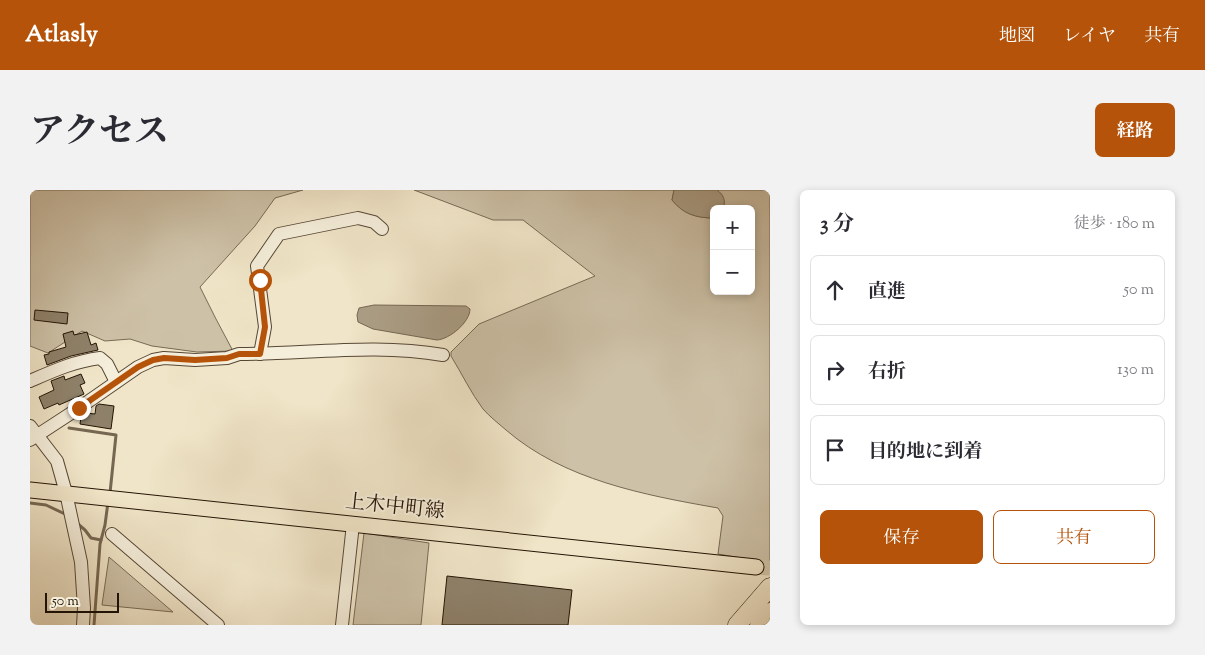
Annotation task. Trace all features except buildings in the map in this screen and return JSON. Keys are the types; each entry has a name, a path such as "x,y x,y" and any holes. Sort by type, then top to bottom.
{"highway":[{"path":"737,625 770,587"},
{"path":"758,625 770,612"}],"main road":[{"name":"上木中町線","path":"30,490 756,567"}],"street":[{"path":"260,354 265,327 257,266 279,234 358,218 374,222 382,229"},
{"path":"83,625 84,608 80,562 66,493 57,461 32,434 138,367 153,360 164,358 195,360 227,358 239,354 384,349 443,354"},
{"path":"30,381 69,365 100,358 107,364 116,382"},
{"path":"342,625 353,524"},
{"path":"112,534 218,625"}],"shaded area":[{"path":"30,190 303,190 275,198 255,226 200,287 233,351 197,352 152,346 130,339 105,341 82,331 48,353 30,346"},
{"path":"414,190 674,190 672,200 681,209 696,216 710,218 710,295 755,295 755,205 724,205 723,198 717,190 770,190 770,563 718,554 723,516 718,508 634,491 579,473 529,447 486,412 451,356 451,352 479,324 595,276 523,220 493,220"},
{"path":"674,190 717,190 724,198 724,203 724,205 710,205 710,218 685,212 672,200"},
{"path":"374,305 466,306 470,309 467,319 458,329 448,337 437,340 373,329 358,322 359,308"},
{"path":"364,533 429,543 421,625 353,625"},
{"path":"109,557 173,612 102,605"}],"waterway":[{"path":"69,428 116,435 110,493"},
{"path":"94,625 100,544 108,502"},
{"path":"30,503 46,505 67,515"},
{"path":"78,524 91,538 101,540"}],"tunnel":[{"path":"756,567 770,568"}],"route":[{"path":"79,408 138,367 153,360 164,358 195,360 227,358 239,354 260,354 265,327 260,280"}]}
